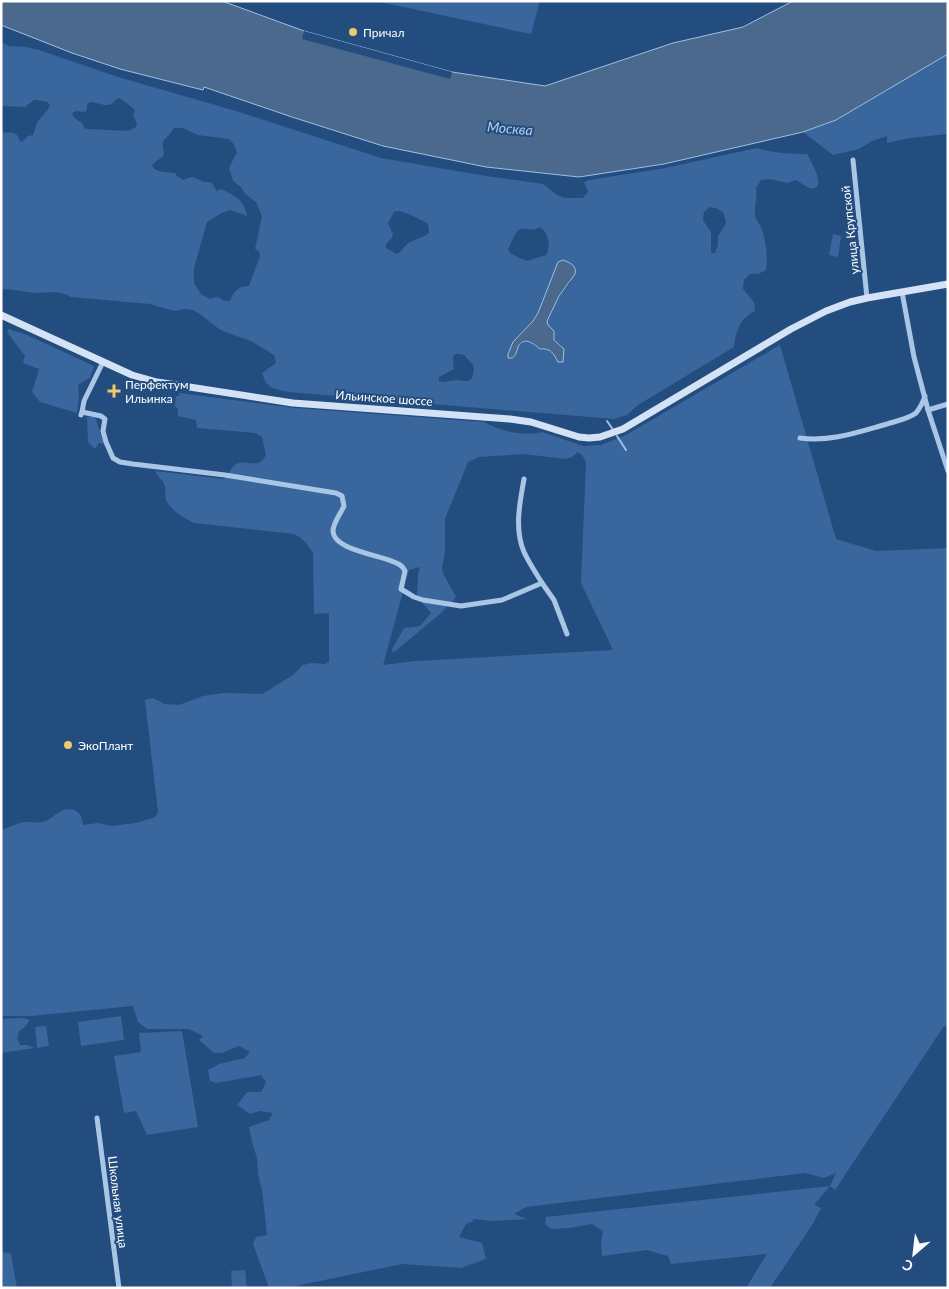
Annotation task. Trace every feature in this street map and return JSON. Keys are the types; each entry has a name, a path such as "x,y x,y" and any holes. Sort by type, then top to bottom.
{"main road":[{"name":"Ильинское шоссе","path":"1,315 132,375 165,384 292,403 510,419 531,422 579,437 589,438 600,437 623,430 791,329 826,311 867,298 948,284"}],"street":[{"name":"улица Крупской","path":"853,160 867,298"},
{"path":"902,292 914,357 928,410 948,471"},
{"path":"103,362 84,401 82,414 100,416 104,419 103,431 106,442 113,458 120,462 336,493 342,496 344,506 334,526 334,536 340,543 354,550 394,562 401,566 405,571 402,589 414,597 423,600 461,606 502,600 542,583"},
{"path":"800,438 813,440 844,437 905,418 915,413 925,396"},
{"path":"928,410 948,404"},
{"path":"524,479 519,504 519,530 524,552 554,600 567,634"},
{"name":"Школьная улица","path":"97,1118 119,1288"}],"shaded area":[{"path":"375,1 540,1 531,34"},
{"path":"1,42 9,46 26,47 42,51 118,77 236,111 381,158 543,184 557,195 565,198 583,198 588,192 584,182 589,180 665,168 757,148 775,152 807,154 817,174 818,185 815,188 810,188 796,180 787,183 771,179 761,180 756,188 755,216 761,227 765,243 766,270 758,274 750,274 744,280 743,289 754,302 755,311 745,318 739,326 734,347 638,405 627,415 614,419 288,392 268,385 262,373 276,363 274,355 251,341 219,329 193,310 175,311 150,304 71,297 58,293 1,289 1,132 14,133 22,142 28,136 33,135 37,123 50,105 47,102 34,100 25,107 1,106","holes":["119,98 135,110 133,115 137,123 136,127 128,131 88,129 84,128 82,123 73,116 72,113 76,111 85,112 87,104 90,102 108,105","174,128 183,128 198,135 229,139 237,152 229,168 233,181 241,187 245,194 256,202 262,216 255,249 259,251 260,256 249,286 237,290 230,301 225,301 218,297 210,299 201,294 194,283 194,268 207,222 230,210 247,216 246,210 238,199 221,189 217,191 212,183 193,177 184,180 175,173 154,169 153,164 164,155 163,142","710,207 723,212 726,221 718,236 718,245 715,253 711,253 711,232 703,220 704,212","401,211 428,224 429,233 408,243 397,254 386,248 386,244 393,234 388,223 394,212","540,227 547,236 548,248 546,255 528,260 510,253 508,249 517,231 521,229","558,262 571,282 559,296 547,321 554,339 562,345 556,358 550,350 540,349 530,342 525,341 518,347 527,326 538,313","455,354 464,355 473,365 472,378 468,381 439,381 439,377 454,369 453,358"]},
{"path":"948,54 948,134 910,138 887,143 887,136 872,141 859,149 833,155 803,132 836,120"},
{"path":"833,234 841,236 838,257 829,255"},
{"path":"9,329 27,335 94,366 90,378 78,385 77,413 40,402 32,392 39,369 23,363 25,356 9,335 7,331"},
{"path":"780,345 836,539 876,551 948,548 948,1027 944,1026 835,1190 830,1186 836,1173 824,1178 805,1173 526,1207 514,1214 527,1219 494,1221 472,1219 474,1221 466,1224 459,1237 482,1243 486,1259 461,1268 402,1264 286,1288 269,1288 253,1244 256,1237 267,1235 257,1158 249,1127 269,1120 273,1113 260,1111 250,1114 237,1105 247,1092 261,1092 266,1082 261,1075 216,1083 210,1081 208,1070 219,1064 245,1058 250,1052 239,1046 222,1053 214,1053 199,1040 203,1036 189,1029 147,1029 138,1022 133,1006 31,1016 1,1016 1,830 21,823 43,822 65,809 74,810 80,814 83,825 98,823 112,826 153,818 158,812 145,700 153,698 165,704 179,705 203,696 224,693 262,694 293,675 303,665 312,663 325,664 329,662 329,613 314,614 313,553 300,537 294,534 194,523 178,514 168,504 165,498 165,486 155,471 223,479 236,464 258,463 266,455 262,437 255,433 197,428 196,420 178,416 178,409 175,406 176,396 179,396 179,393 295,408 484,422 512,432 527,434 542,432 583,446 601,445 626,435","holes":["578,452 586,462 581,583 613,650 416,661 383,665 409,570 420,567 417,597 431,613 420,626 404,628 392,649 393,653 440,614 456,597 443,573 442,567 445,552 445,519 468,462 479,457 524,454 565,459 572,457"]},
{"path":"87,417 95,417 104,444 99,443 95,449 88,442"},
{"path":"121,1016 124,1040 81,1046 78,1022"},
{"path":"1,1019 28,1019 29,1021 19,1031 17,1038 20,1045 35,1048 1,1053"},
{"path":"46,1026 49,1046 37,1048 35,1027"},
{"path":"182,1031 198,1127 147,1135 136,1111 124,1113 114,1056 141,1052 139,1033"},
{"path":"830,1186 814,1205 821,1208 814,1222 770,1288 746,1288 767,1254 671,1264 668,1256 647,1250 602,1256 603,1231 592,1224 551,1229 545,1224 546,1217"},
{"path":"1,1252 11,1254 17,1288 3,1288"},
{"path":"245,1270 247,1288 232,1288 231,1271"}],"water":[{"name":"Москва","path":"1,1 222,1 304,31 452,72 545,86 673,43 743,27 793,1 948,1 948,54 836,120 803,132 664,164 579,177 486,167 383,146 204,87 203,90 120,69 72,53 1,25"},
{"path":"563,260 574,266 575,274 559,296 547,321 554,331 554,340 564,349 563,362 558,362 549,350 540,349 526,341 520,344 514,357 508,358 513,342 538,313 558,262"}],"pier":[{"path":"304,31 452,72 450,79 302,39"}],"waterway":[{"path":"607,421 614,431"},
{"path":"617,436 626,450"}],"place":[{"name":"Причал","path":"353,32"},
{"name":"Перфектум Ильинка","path":"114,391"},
{"name":"ЭкоПлант","path":"68,745"}]}
